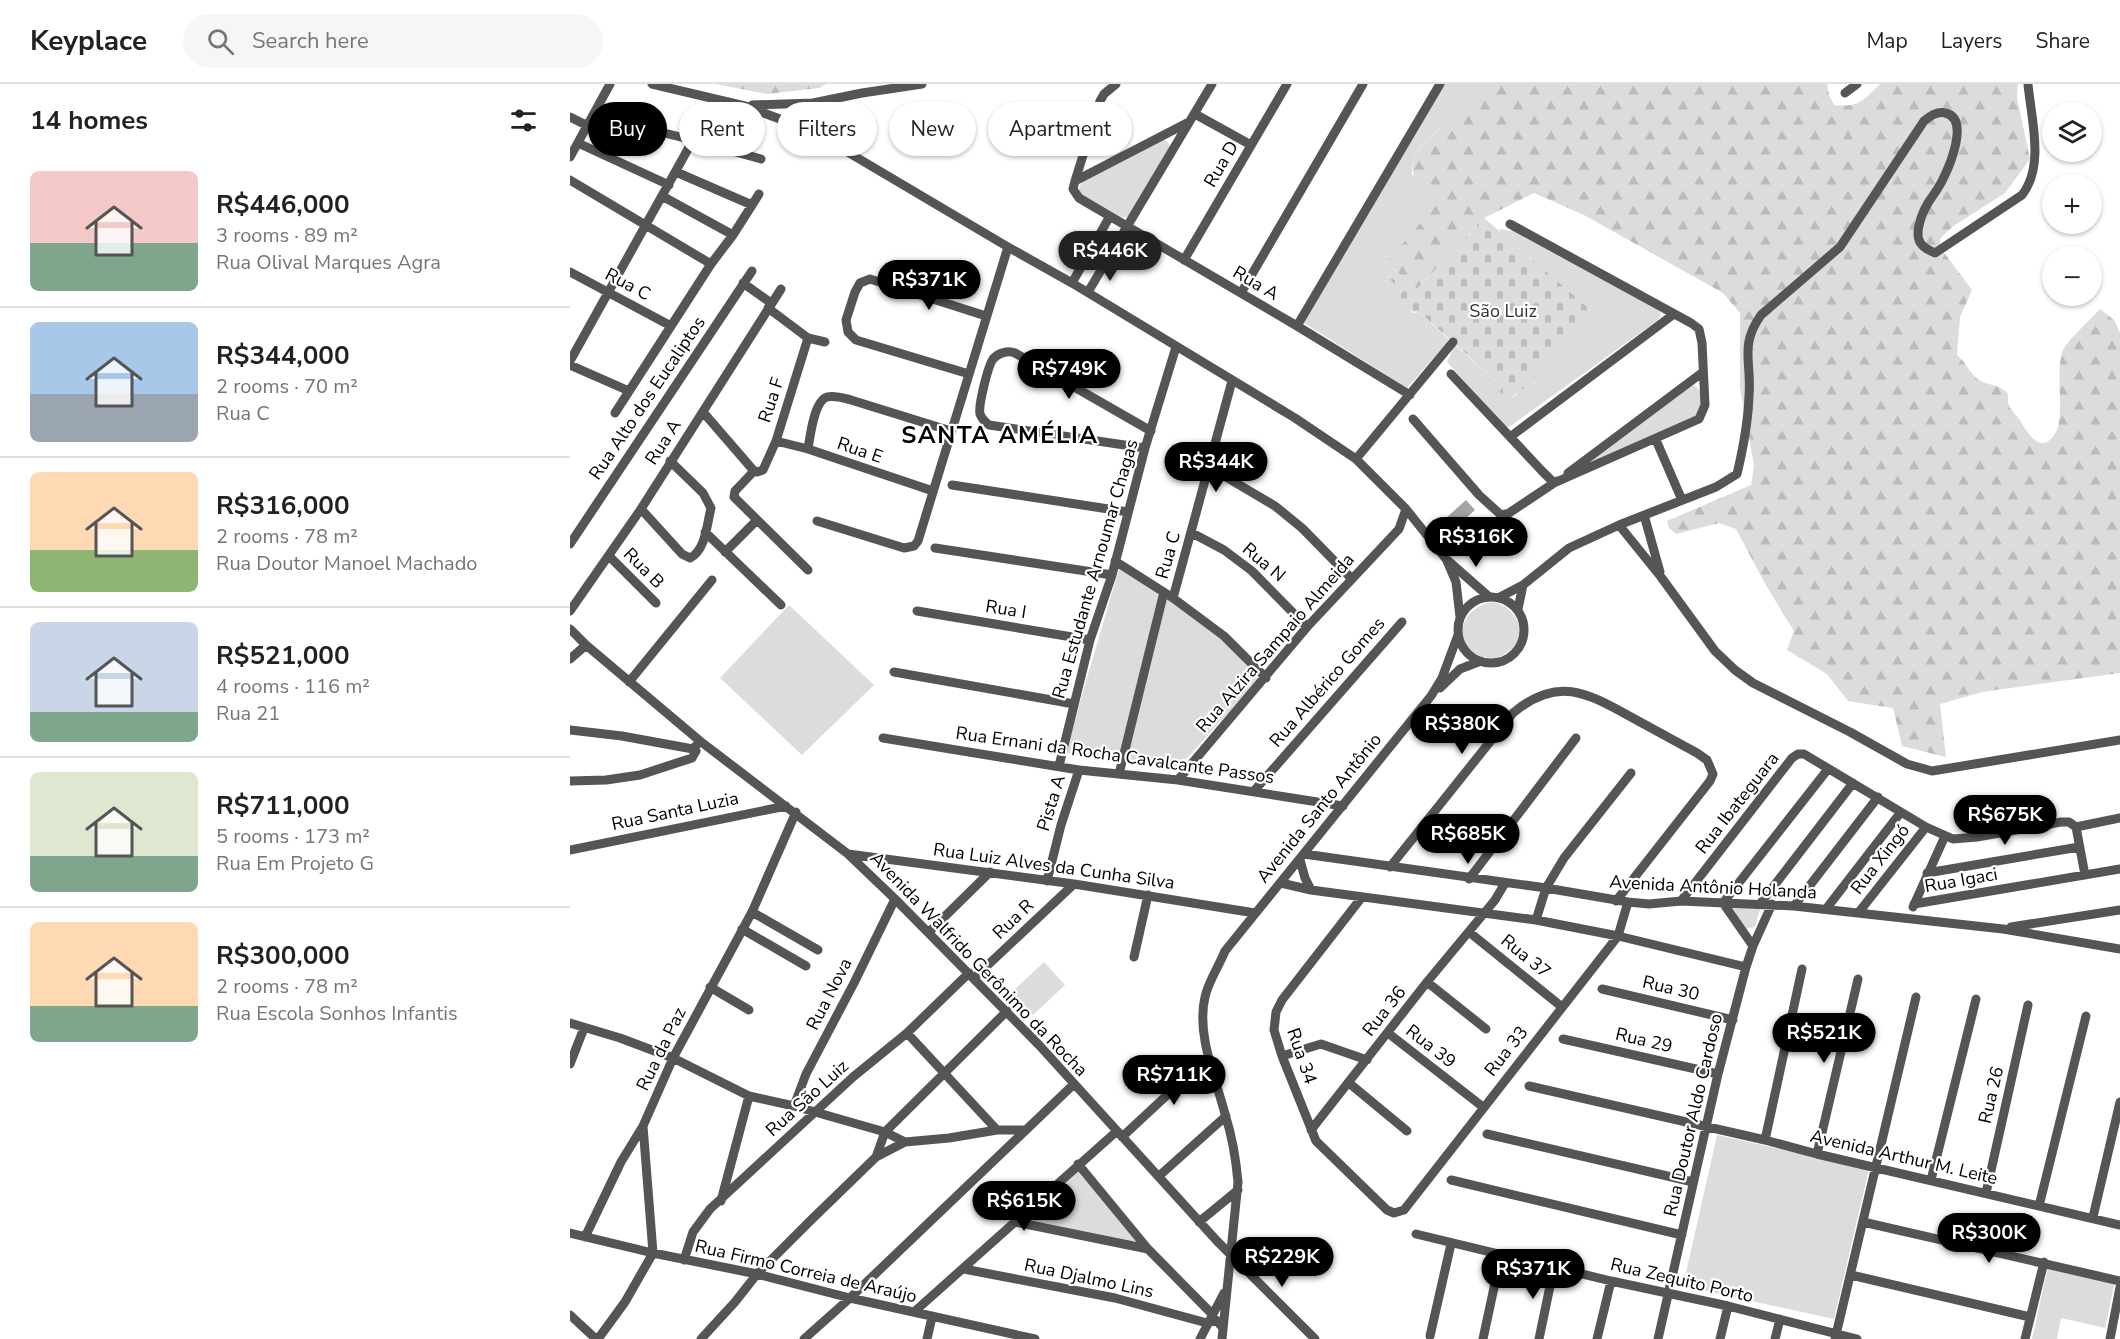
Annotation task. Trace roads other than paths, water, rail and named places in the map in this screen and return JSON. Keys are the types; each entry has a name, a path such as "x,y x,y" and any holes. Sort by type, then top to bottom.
{"street":[{"path":"601,102 610,84"},
{"path":"652,84 732,102"},
{"path":"818,102 922,84"},
{"path":"1075,181 1100,101 1104,94 1116,84"},
{"path":"1088,292 1212,84"},
{"name":"Rua D","path":"1184,260 1287,84"},
{"path":"1241,293 1364,84"},
{"path":"1298,326 1440,84"},
{"path":"1845,93 1857,84"},
{"path":"1500,597 1523,585 1569,548 1619,525 1716,487 1737,474 1750,395 1748,339 1761,315 1839,247 1924,121 1933,115 1942,112 1954,118 1958,126 1956,142 1943,180 1927,205 1919,227 1918,236 1926,249 1935,253 2022,195 2029,187 2036,156 2028,84"},
{"path":"765,113 775,117"},
{"path":"570,117 588,126 570,157"},
{"path":"1075,181 1192,118"},
{"path":"1192,118 1251,145"},
{"path":"578,143 669,185"},
{"path":"629,391 570,363 684,156"},
{"path":"750,156 761,159"},
{"path":"853,156 1088,292 1295,418 1356,459 1406,508 1446,559 1488,597"},
{"path":"676,172 752,205"},
{"path":"570,180 711,264"},
{"name":"Rua A","path":"1075,181 1073,189 1085,202 1298,326 1410,395"},
{"path":"615,413 759,194"},
{"path":"662,196 733,235"},
{"path":"1072,283 1110,216"},
{"path":"1510,224 1699,329 1702,343 1705,405 1699,419 1656,440 1554,483"},
{"path":"818,521 904,548 914,546 918,541 1008,247"},
{"name":"Rua Alto dos Eucaliptos","path":"570,544 752,271"},
{"name":"Rua C","path":"570,272 671,326"},
{"path":"969,374 856,340 848,332 846,320 860,283 870,279 986,316"},
{"path":"743,283 808,338 825,342"},
{"name":"Rua A","path":"570,611 640,509 781,289"},
{"path":"1510,437 1674,314"},
{"name":"Rua F","path":"808,338 776,441 759,470 735,491 734,497 808,570"},
{"path":"1356,459 1453,342"},
{"name":"Rua Estudante Arnoumar Chagas","path":"1059,765 1090,640 1112,575 1145,448 1176,347"},
{"path":"1145,448 989,425 980,416 980,407 990,366 994,359 1004,352 1015,353 1151,431"},
{"path":"1413,419 1479,495 1501,515 1509,513 1554,483 1703,372"},
{"path":"1451,374 1554,483"},
{"name":"Rua C","path":"1173,598 1232,381"},
{"path":"808,449 816,412 821,401 826,397 839,397 951,431"},
{"path":"703,412 759,470"},
{"path":"1656,440 1682,500"},
{"name":"Rua E","path":"776,441 808,449 933,491"},
{"path":"640,509 682,554 690,558 697,554 711,508 703,493 670,461"},
{"path":"1209,467 1275,507 1302,528 1351,578"},
{"path":"952,485 1128,512"},
{"name":"Rua Alzira Sampaio Almeida","path":"1178,780 1351,578 1399,529 1406,508"},
{"path":"1644,515 1661,577"},
{"path":"725,552 756,521"},
{"name":"Rua Alzira Sampaio Almeida","path":"1399,529 1418,523"},
{"path":"1619,525 1661,577 1715,651 1735,670 1753,683 1907,764 1932,771 2120,740"},
{"path":"705,532 781,605"},
{"name":"Rua N","path":"1192,533 1224,550 1252,571 1308,627"},
{"path":"935,548 1112,575"},
{"name":"Rua B","path":"609,556 656,603"},
{"path":"1446,559 1456,582 1460,618 1458,635 1466,651 1481,661 1492,663 1503,661 1520,647 1524,636 1524,625 1520,612 1523,585"},
{"path":"1115,561 1173,598 1224,636 1266,678"},
{"path":"629,682 712,580"},
{"path":"1119,774 1164,592"},
{"path":"1460,618 1471,603 1488,597 1500,597 1510,602 1520,612 1532,615"},
{"name":"Rua I","path":"917,611 1090,640"},
{"name":"Rua Albérico Gomes","path":"1254,791 1402,622"},
{"name":"Avenida Walfrido Gerônimo da Rocha","path":"570,629 697,745 796,812 848,854 1007,1011 1230,1255"},
{"name":"Avenida Santo Antônio","path":"1222,1339 1238,1190 1235,1157 1226,1116 1208,1057 1203,1017 1205,996 1225,951 1431,696 1442,678 1458,635"},
{"path":"570,659 586,645"},
{"name":"Avenida Santo Antônio","path":"1431,696 1460,669 1481,661"},
{"path":"894,672 1074,704"},
{"path":"1390,867 1513,713 1527,701 1545,693 1564,690 1580,692 1600,699 1707,760 1713,774 1710,781 1616,901"},
{"path":"570,730 697,745 695,753 688,760 640,775 606,780 570,781"},
{"name":"Rua Ernani da Rocha Cavalcante Passos","path":"883,738 1079,770 1178,780 1343,806"},
{"path":"1469,879 1576,738"},
{"name":"Rua Ibateguara","path":"1681,901 1792,759 1798,754 1804,754 1828,769"},
{"path":"1753,946 1723,903 1828,769 1926,827 1953,839 2069,822 2076,827 2085,875"},
{"name":"Pista A","path":"1047,881 1061,825 1079,770"},
{"path":"1536,920 1546,888 1564,858 1631,773"},
{"path":"1760,904 1852,783"},
{"path":"1794,906 1878,797"},
{"name":"Rua Santa Luzia","path":"570,850 786,806"},
{"name":"Rua da Paz","path":"585,1238 621,1162 643,1126 673,1058 752,912 796,812"},
{"path":"1826,909 1901,812"},
{"path":"2076,827 2120,818"},
{"name":"Rua Xingó","path":"1859,912 1926,827"},
{"path":"1908,917 1945,836"},
{"path":"1927,873 2079,847"},
{"name":"Rua Luiz Alves da Cunha Silva","path":"848,854 1074,884 1256,913"},
{"path":"1302,857 1305,878 1311,890"},
{"name":"Avenida Antônio Holanda","path":"1302,857 1546,888 1616,901 1649,904 1681,901 1772,904 1859,912 2003,929 2120,949"},
{"name":"Rua Igaci","path":"1914,904 2120,868"},
{"path":"929,932 990,872"},
{"path":"1281,883 1311,890 1536,920 1618,936 1746,967"},
{"name":"Rua 36","path":"1311,1130 1484,913 1505,883"},
{"name":"Rua R","path":"972,976 1074,884"},
{"path":"1134,957 1148,895"},
{"name":"Rua 34","path":"1362,897 1282,1000 1276,1012 1274,1030 1316,1141 1387,1210 1398,1212"},
{"name":"Rua Nova","path":"794,1106 806,1074 895,899"},
{"name":"Rua 33","path":"1398,1212 1404,1210 1618,936 1628,902"},
{"name":"Rua Doutor Aldo Cardoso","path":"1658,1339 1693,1182 1746,967 1772,904"},
{"path":"2003,929 2120,910"},
{"path":"752,912 818,950"},
{"path":"742,929 806,966"},
{"name":"Rua 37","path":"1469,932 1562,1007"},
{"path":"1765,1140 1802,969"},
{"name":"Rua São Luiz","path":"684,1260 697,1225 721,1201 853,1077 972,976"},
{"path":"1817,1154 1858,979"},
{"path":"1427,982 1486,1029"},
{"path":"710,987 749,1010"},
{"name":"Rua 30","path":"1602,989 1733,1020"},
{"path":"1836,1336 1916,997"},
{"path":"1931,1180 1976,999"},
{"name":"Rua 26","path":"1986,1193 2028,1005"},
{"path":"876,1157 885,1132 1007,1011"},
{"path":"2040,1206 2086,1016"},
{"path":"570,1023 673,1058 749,1096 794,1106 885,1132 905,1142"},
{"path":"570,1064 584,1028"},
{"path":"907,1033 997,1130"},
{"name":"Rua 39","path":"1388,1033 1483,1107"},
{"name":"Rua 29","path":"1563,1039 1719,1074"},
{"path":"1282,1056 1321,1044 1367,1060"},
{"path":"914,1312 1078,1164 1120,1134 1208,1057"},
{"path":"1349,1083 1407,1131"},
{"path":"804,1339 1074,1084"},
{"name":"Avenida Arthur M. Leite","path":"1529,1086 2120,1225"},
{"path":"721,1201 749,1096"},
{"path":"2093,1217 2120,1102"},
{"path":"1159,1176 1226,1116"},
{"name":"Rua da Paz","path":"643,1126 653,1253"},
{"path":"701,1339 757,1274 876,1157 905,1142 997,1130 1026,1130"},
{"path":"1487,1134 1693,1182"},
{"path":"1078,1164 1148,1249 1197,1299 1209,1319"},
{"path":"1451,1180 1682,1235"},
{"path":"1199,1222 1238,1190"},
{"path":"1015,1222 1148,1249"},
{"path":"1863,1222 2120,1281"},
{"name":"Rua Firmo Correia de Araújo","path":"570,1233 1035,1339"},
{"name":"Rua Zequito Porto","path":"1416,1234 1611,1281 1728,1306 1836,1336 1857,1339"},
{"path":"1217,1241 1233,1235"},
{"path":"1430,1336 1451,1244"},
{"path":"570,1314 597,1339 625,1302 653,1253"},
{"path":"1230,1255 1274,1293 1315,1339"},
{"path":"1483,1339 1501,1255"},
{"path":"2025,1339 2044,1262"},
{"path":"1539,1339 1554,1267"},
{"name":"Rua Djalmo Lins","path":"964,1269 1105,1296 1185,1317 1216,1320 1223,1328"},
{"path":"1228,1275 1242,1273 1255,1276"},
{"path":"1851,1275 2030,1317"},
{"path":"1597,1339 1611,1281"},
{"path":"2110,1339 2120,1287"},
{"path":"1200,1339 1227,1288"},
{"path":"1185,1317 1193,1313 1197,1299"},
{"path":"1720,1339 1728,1306"},
{"path":"927,1339 932,1317"},
{"path":"1775,1339 1780,1319"}],"district":[{"name":"SANTA AMÉLIA","path":"1000,435"}],"park label":[{"name":"São Luiz","path":"1503,311"}]}
